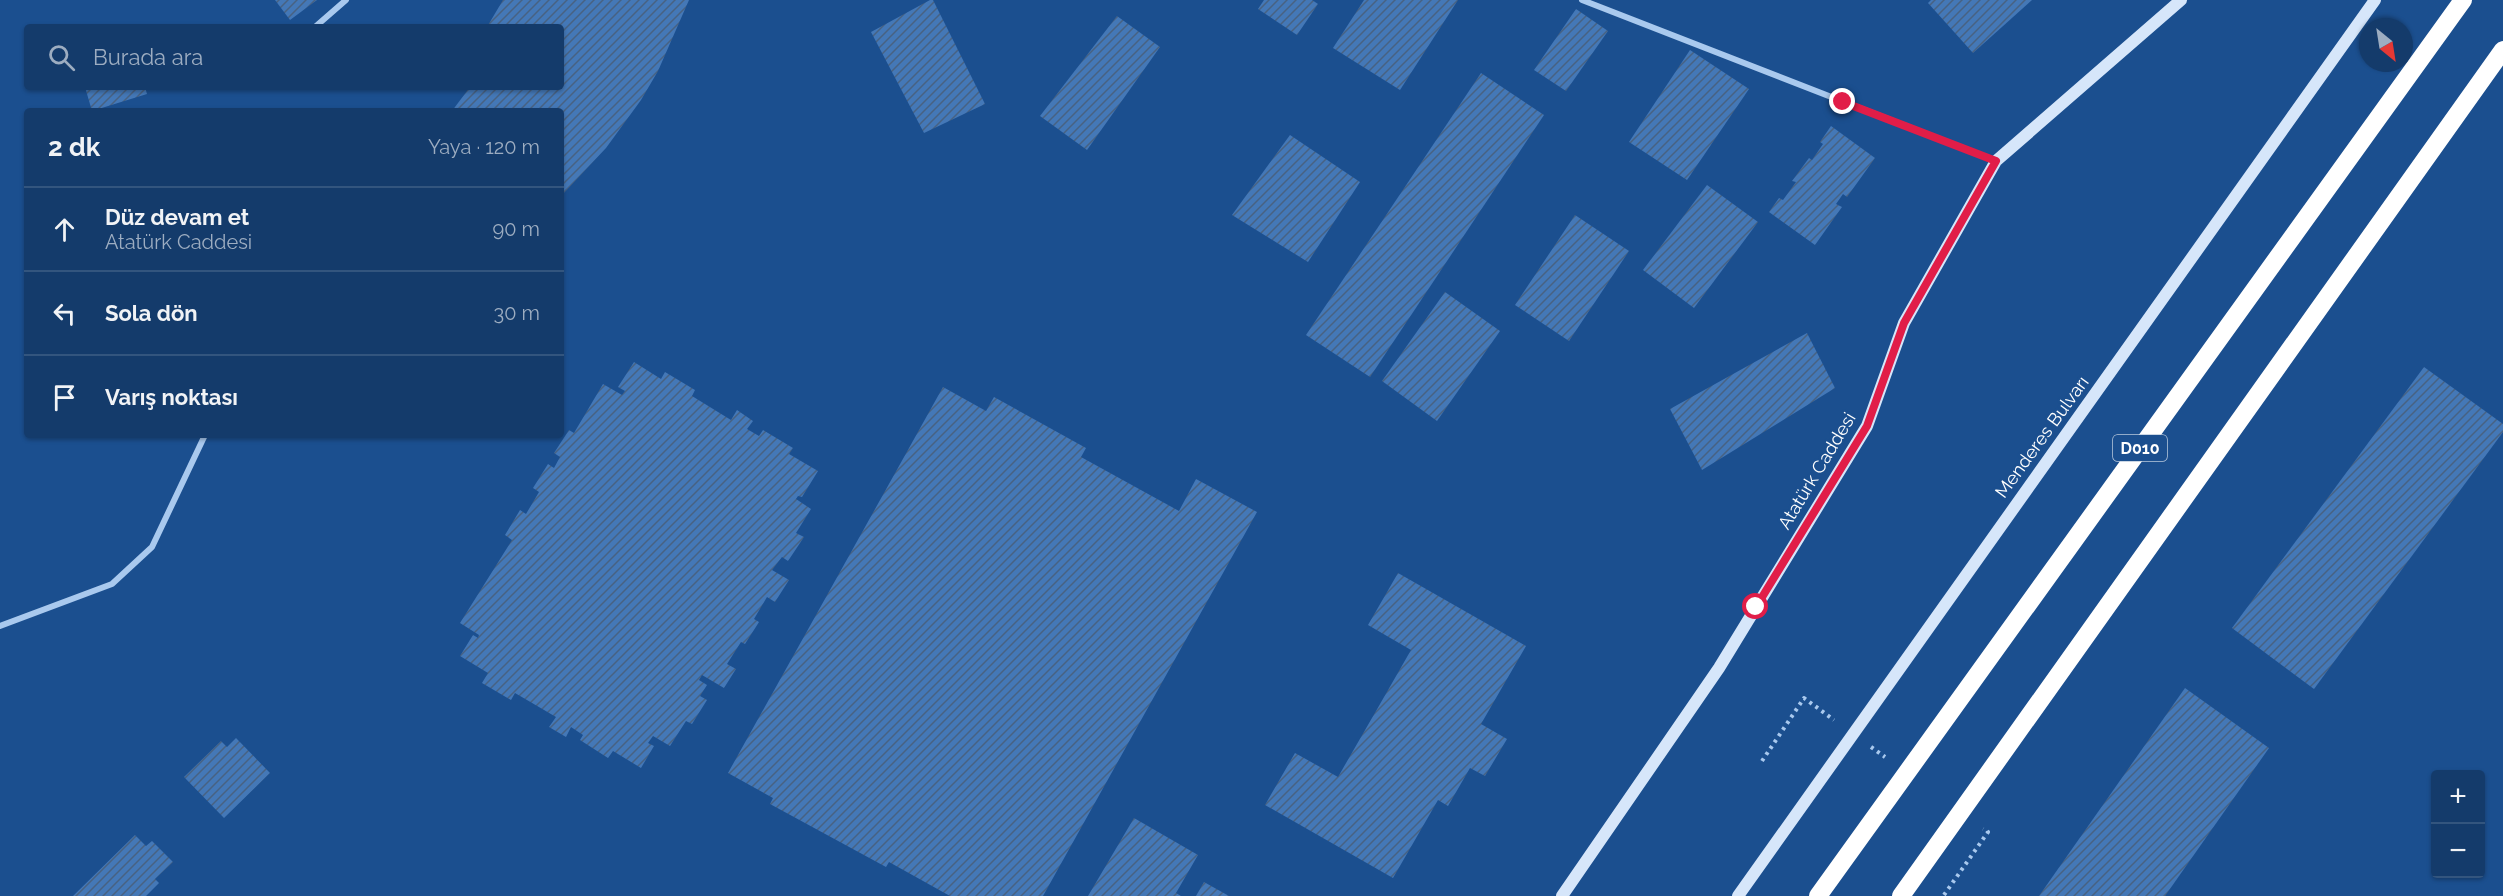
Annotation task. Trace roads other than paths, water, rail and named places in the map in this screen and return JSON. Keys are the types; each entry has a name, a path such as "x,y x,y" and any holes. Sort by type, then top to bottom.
{"highway":[{"name":"D010","path":"1818,896 2463,0"},
{"path":"1901,896 2503,50"}],"street":[{"path":"318,24 346,0"},
{"path":"1582,0 1996,161"},
{"name":"Atatürk Caddesi","path":"1562,896 1719,668 1867,426 1904,323 1996,161 2181,0"},
{"name":"Menderes Bulvarı","path":"1738,896 2375,0"},
{"path":"0,626 112,584 152,547 204,438"}]}
